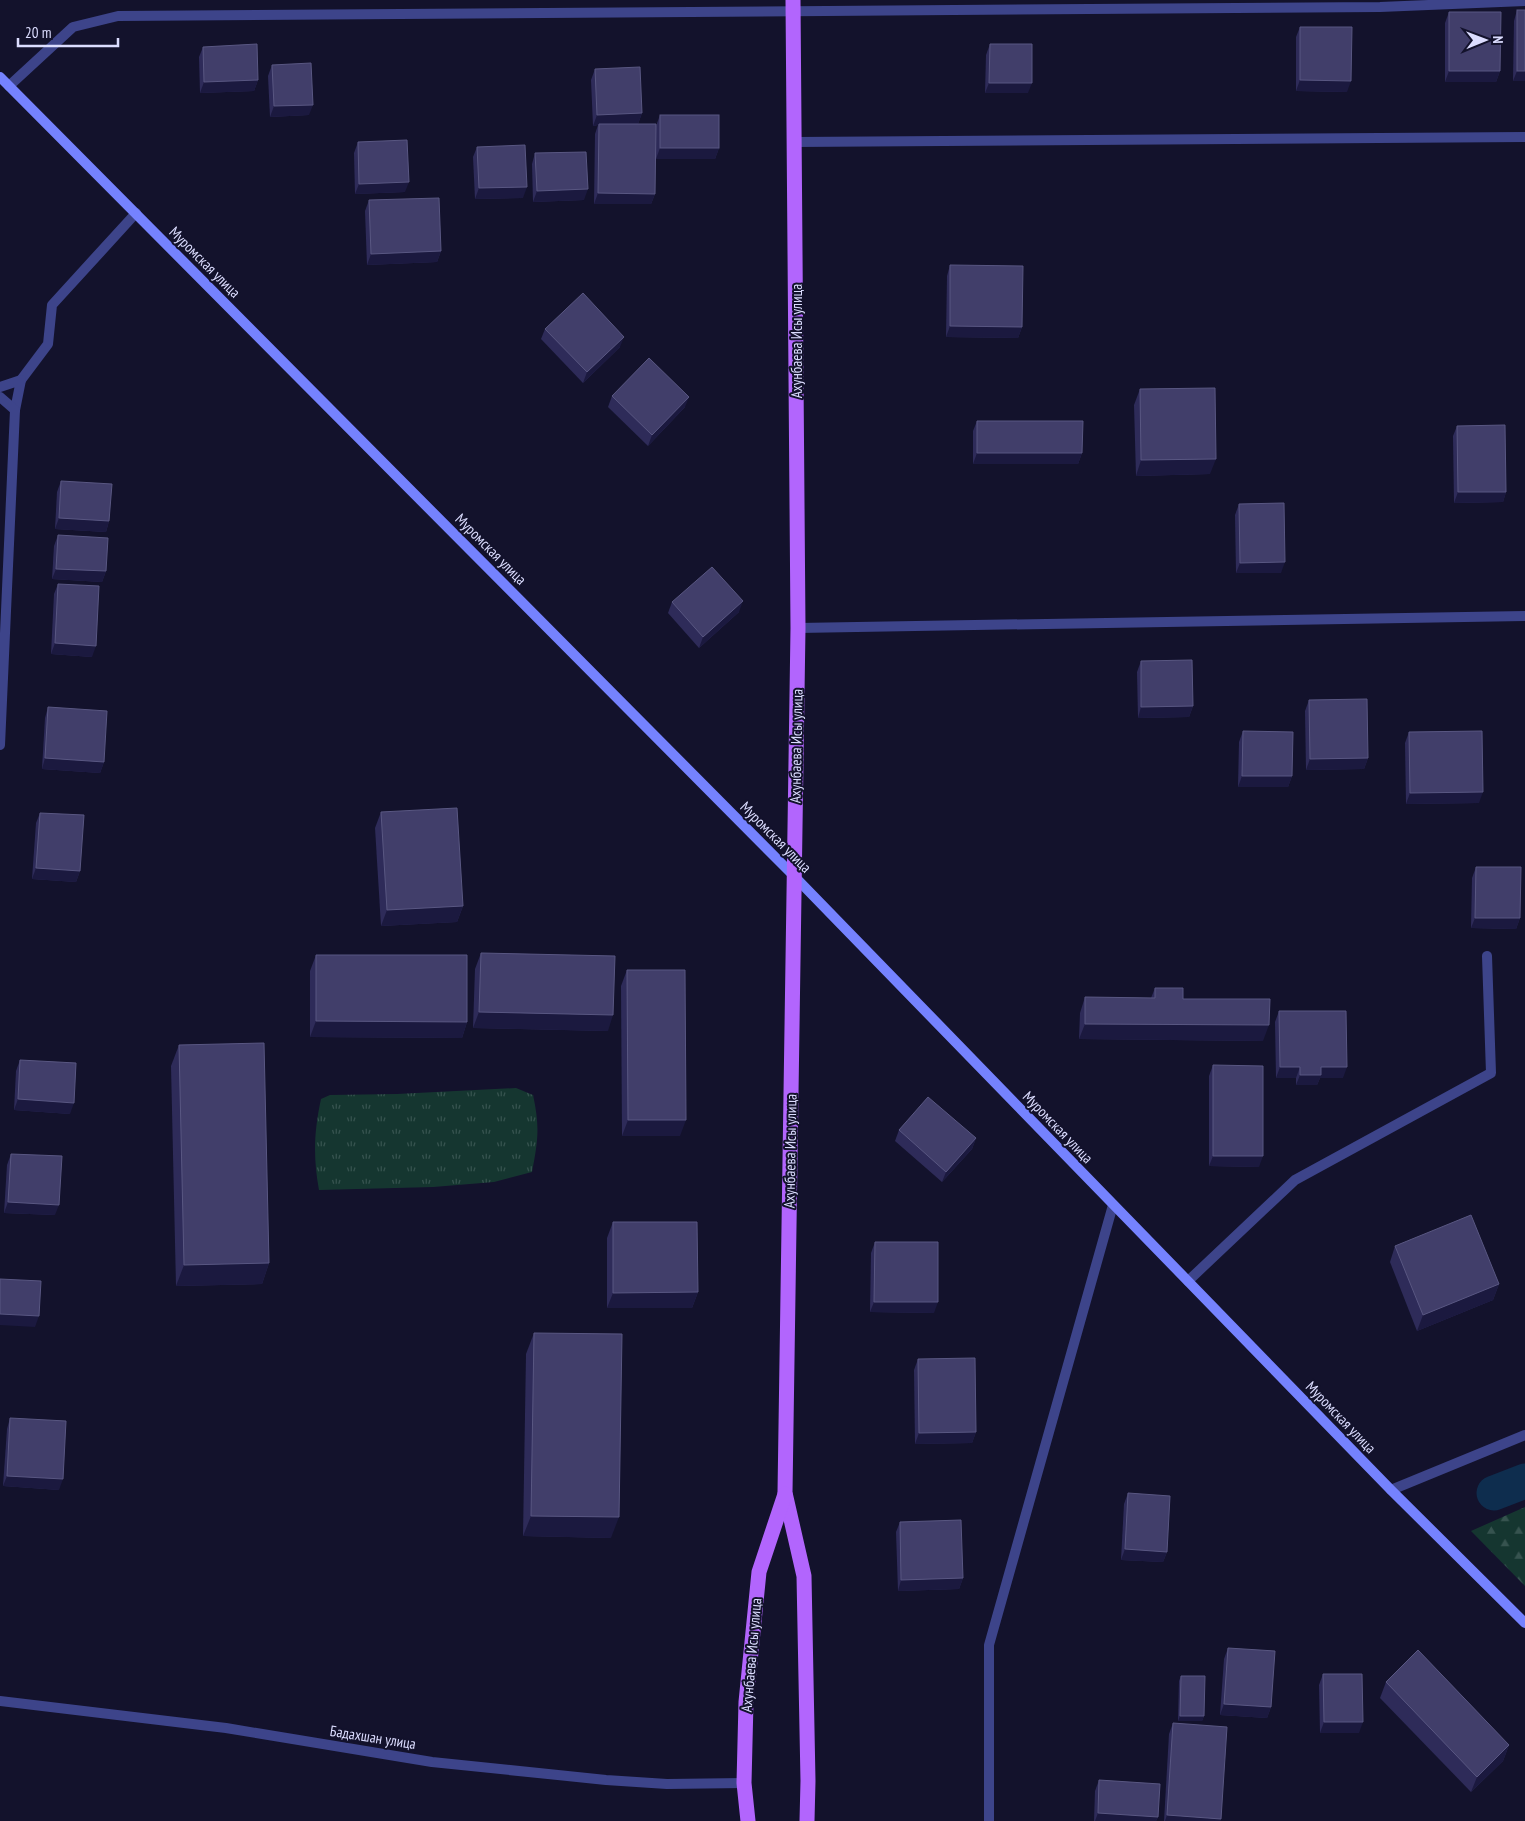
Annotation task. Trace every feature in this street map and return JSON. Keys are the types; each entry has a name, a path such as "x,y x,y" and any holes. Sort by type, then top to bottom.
{"main road":[{"name":"Ахунбаева Исы улица","path":"794,6 798,628 785,1493 804,1576 807,1821"},
{"name":"Ахунбаева Исы улица","path":"748,1821 744,1783 746,1702 759,1572 785,1493"}],"street":[{"path":"9,86 73,27 118,16 794,6 1380,8 1525,1"},
{"name":"Муромская улица","path":"0,77 795,877 1391,1490 1525,1623"},
{"path":"795,142 1525,138"},
{"path":"0,745 15,410 21,380 48,344 52,305 136,213"},
{"path":"0,387 21,380"},
{"path":"0,397 15,410"},
{"path":"798,628 1525,616"},
{"path":"1188,1281 1295,1180 1491,1073 1487,956"},
{"path":"988,1821 989,1645 1113,1205"},
{"path":"1391,1490 1525,1435"},
{"name":"Бадахшан улица","path":"0,1701 226,1728 432,1762 606,1780 667,1784 744,1783"}],"green space":[{"path":"516,1088 533,1095 537,1116 536,1151 532,1172 494,1182 433,1187 319,1190 315,1144 321,1099 330,1095 397,1094"},
{"path":"1525,1507 1525,1586 1471,1531"}],"building":[{"path":"1517,10 1525,10 1525,71 1517,71"},
{"path":"1449,12 1501,12 1500,71 1449,71"},
{"path":"1300,27 1352,27 1351,81 1300,80"},
{"path":"257,44 258,80 204,82 203,47"},
{"path":"990,44 1032,44 1032,83 989,83"},
{"path":"311,63 313,105 274,106 272,65"},
{"path":"640,67 642,113 597,115 595,69"},
{"path":"660,115 719,115 719,148 660,148"},
{"path":"599,124 656,124 655,194 598,193"},
{"path":"407,140 409,182 359,184 358,142"},
{"path":"525,145 527,187 479,188 477,147"},
{"path":"586,152 588,189 537,191 535,153"},
{"path":"439,198 441,251 371,254 369,200"},
{"path":"950,265 1023,266 1022,327 950,326"},
{"path":"583,293 624,337 587,372 545,329"},
{"path":"649,358 689,397 652,435 612,396"},
{"path":"1215,388 1216,459 1141,460 1140,389"},
{"path":"977,421 1083,421 1082,453 977,453"},
{"path":"1505,425 1506,492 1458,492 1457,426"},
{"path":"61,481 112,484 109,521 59,518"},
{"path":"1284,503 1285,562 1240,563 1239,504"},
{"path":"58,535 108,538 106,571 56,569"},
{"path":"712,567 743,601 703,637 672,602"},
{"path":"58,584 99,586 96,646 55,643"},
{"path":"1192,660 1193,706 1141,707 1141,661"},
{"path":"1367,699 1368,758 1310,759 1309,700"},
{"path":"48,707 107,711 104,762 45,758"},
{"path":"1243,731 1293,732 1292,776 1242,776"},
{"path":"1482,731 1483,792 1410,793 1409,732"},
{"path":"457,808 463,906 387,910 381,812"},
{"path":"40,813 84,815 80,871 36,868"},
{"path":"1476,867 1521,867 1520,918 1475,918"},
{"path":"481,953 615,956 613,1015 479,1012"},
{"path":"316,955 467,955 467,1022 316,1021"},
{"path":"627,970 685,970 686,1120 628,1120"},
{"path":"1155,988 1183,988 1183,999 1270,999 1269,1025 1085,1024 1085,997 1155,998"},
{"path":"1279,1011 1346,1011 1347,1067 1321,1067 1321,1075 1300,1075 1300,1067 1280,1067"},
{"path":"264,1043 269,1263 184,1265 179,1045"},
{"path":"20,1060 76,1063 74,1103 18,1099"},
{"path":"1213,1065 1263,1066 1263,1156 1213,1156"},
{"path":"928,1097 976,1138 946,1172 899,1130"},
{"path":"11,1154 62,1156 59,1205 8,1202"},
{"path":"1471,1215 1499,1284 1423,1315 1395,1246"},
{"path":"613,1222 697,1222 698,1292 613,1293"},
{"path":"875,1242 938,1242 938,1302 874,1302"},
{"path":"0,1279 41,1281 39,1316 0,1314"},
{"path":"534,1333 622,1334 619,1517 531,1516"},
{"path":"975,1358 976,1432 919,1433 918,1359"},
{"path":"10,1418 66,1421 63,1479 7,1476"},
{"path":"1128,1493 1170,1496 1167,1552 1125,1549"},
{"path":"961,1520 963,1578 901,1580 900,1522"},
{"path":"1228,1648 1275,1651 1271,1707 1224,1704"},
{"path":"1418,1650 1509,1745 1477,1777 1386,1682"},
{"path":"1323,1674 1362,1674 1363,1722 1324,1722"},
{"path":"1181,1676 1205,1676 1204,1716 1180,1716"},
{"path":"1173,1723 1227,1727 1221,1819 1167,1815"},
{"path":"1099,1780 1160,1784 1158,1817 1098,1813"}],"waterway":[{"path":"1494,1493 1525,1481"}]}
